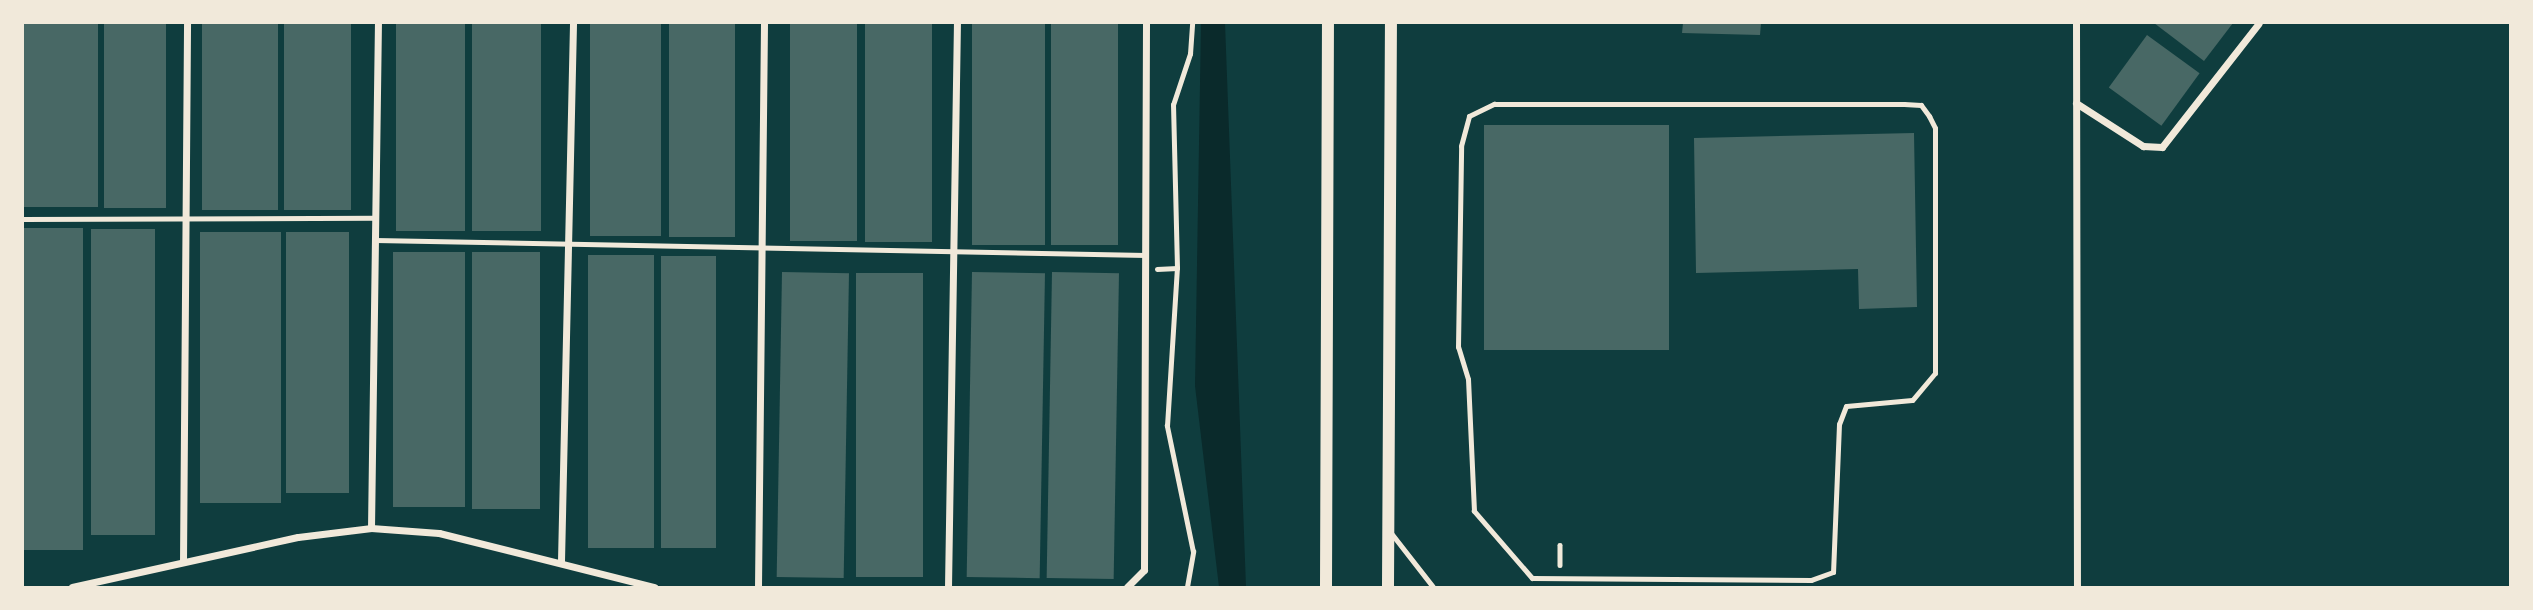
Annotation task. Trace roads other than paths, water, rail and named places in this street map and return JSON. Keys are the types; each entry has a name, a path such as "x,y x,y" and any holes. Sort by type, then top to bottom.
{"street":[{"path":"183,562 187,23"},
{"path":"371,528 378,23"},
{"path":"561,561 573,23"},
{"path":"758,587 764,23"},
{"path":"948,587 957,23"},
{"path":"1127,587 1144,570 1146,23"},
{"path":"1326,587 1328,23"},
{"path":"1388,587 1391,23"},
{"path":"2076,23 2077,587"},
{"path":"2076,103 2143,146 2162,147 2259,23"},
{"path":"72,587 183,562 371,528 439,533 561,561 654,587"}],"lane":[{"path":"1494,104 1921,105 1935,128 1935,373 1912,400 1846,407 1839,424 1833,572 1811,580 1545,578 1516,567 1474,511 1468,379 1458,347 1461,146 1469,116 1494,104"},
{"path":"23,219 375,218"},
{"path":"375,240 568,246 1146,255"},
{"path":"1389,531 1433,587"},
{"path":"1545,578 1545,587"}],"water":[{"path":"1201,23 1225,23 1246,587 1219,587 1195,386"}]}
